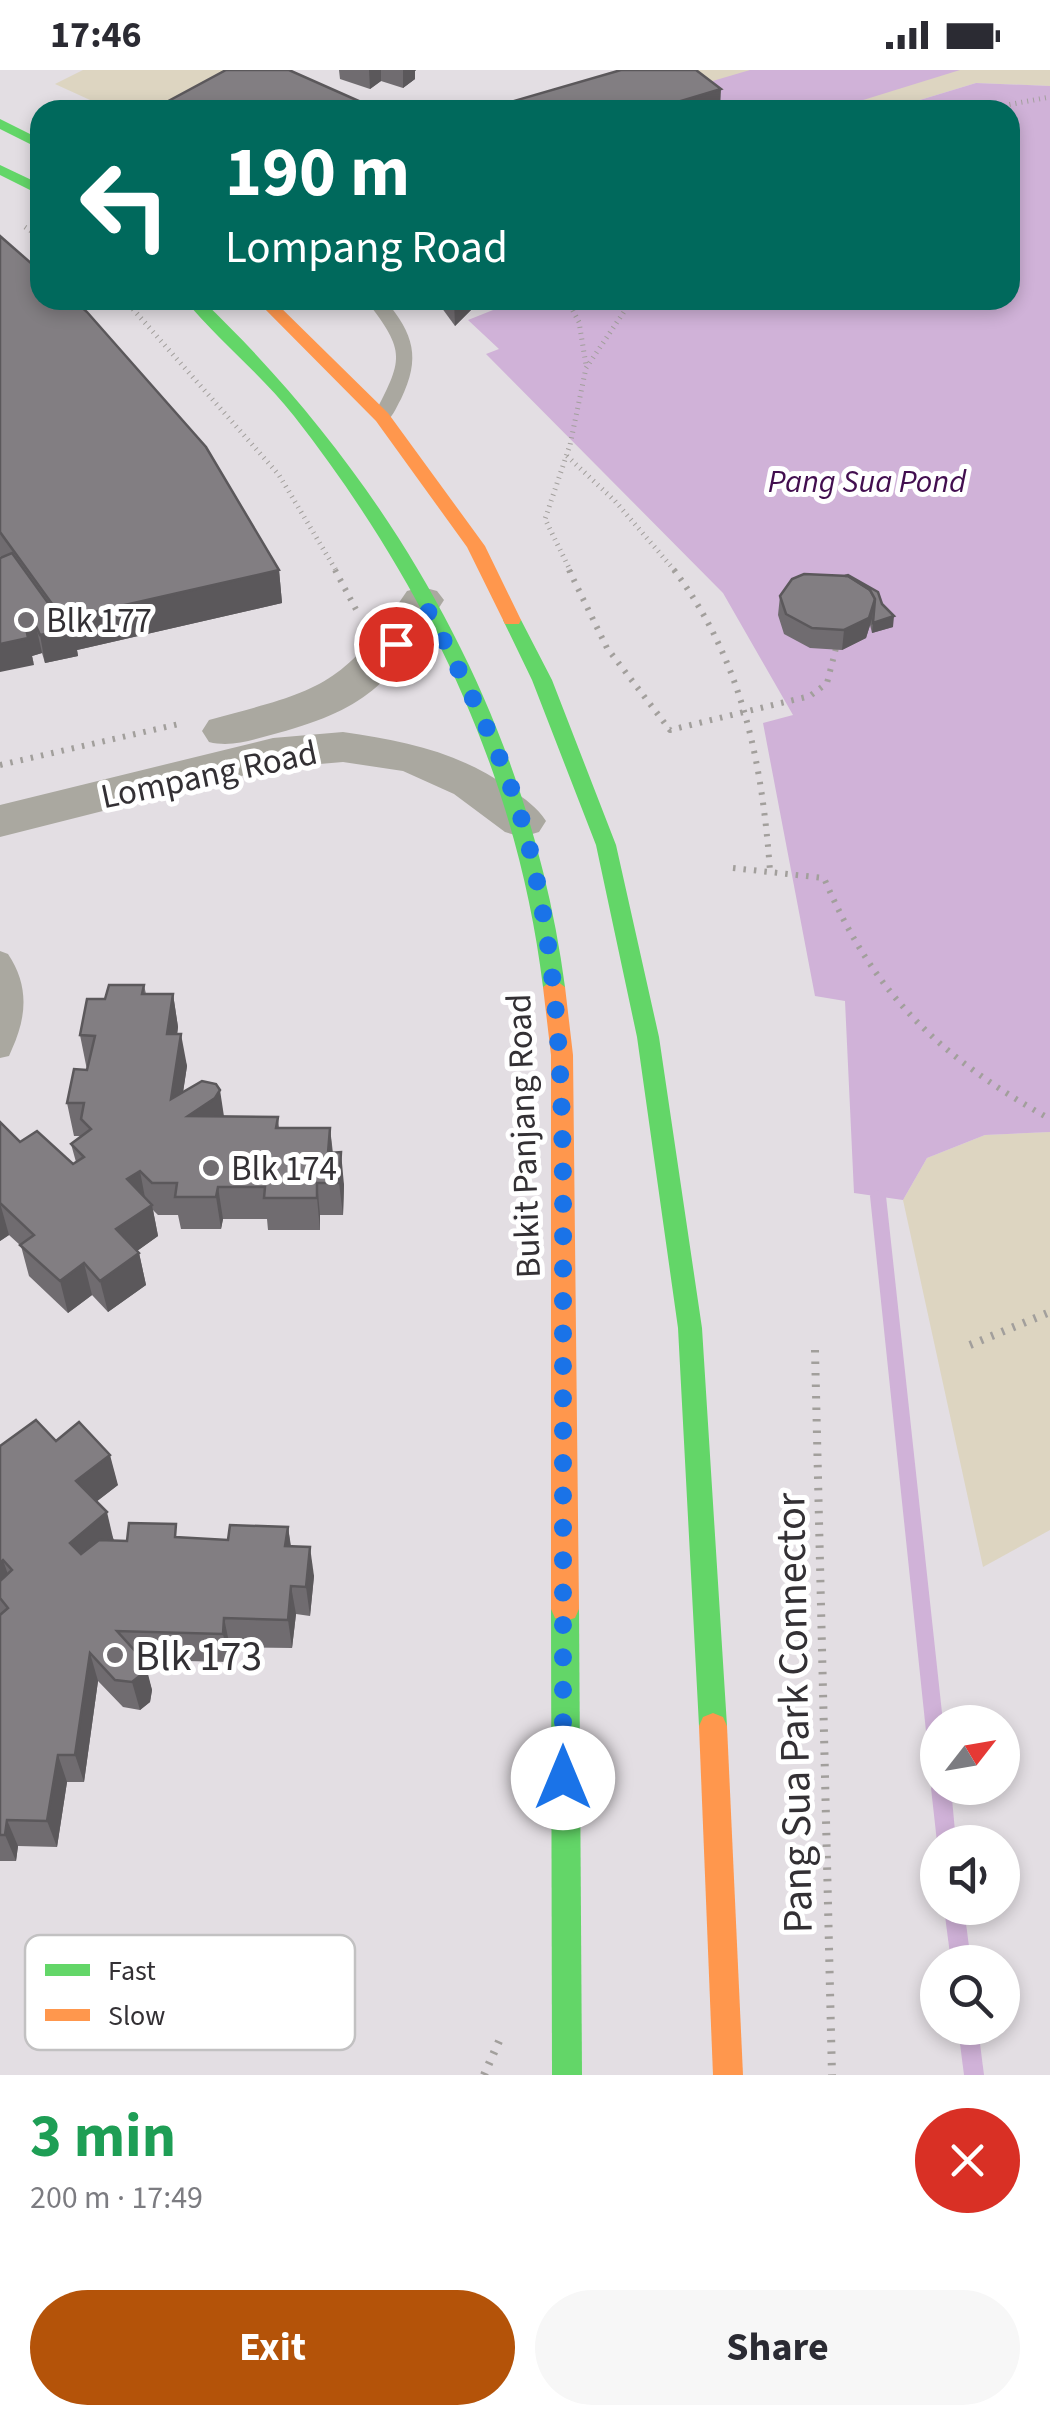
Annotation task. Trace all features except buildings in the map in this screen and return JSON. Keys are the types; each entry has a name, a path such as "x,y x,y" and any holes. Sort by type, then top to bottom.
{"main road":[{"path":"0,123 30,139"},
{"path":"0,169 30,185"},
{"name":"Bukit Panjang Road","path":"204,310 314,429 390,538 474,696 522,821 547,928 562,1055 567,2075"},
{"path":"274,310 382,417 476,546 542,680 606,845 644,1018 690,1328 706,1557 728,2075"}],"street":[{"name":"Lompang Road","path":"0,785 290,716 330,702 358,686 396,644 422,600"},
{"name":"Lompang Road","path":"0,821 272,753 343,747 412,757 471,783 522,821"}],"lane":[{"path":"382,417 406,371 406,347 399,325 385,310"},
{"path":"0,960 14,983 7,1032 0,1048"}],"path":[{"path":"1020,103 1050,97"},
{"path":"133,310 278,475 320,539 360,616"},
{"path":"571,310 584,340 586,368 570,445 545,519 608,648 670,730 774,708 820,690 832,674 836,648"},
{"path":"586,368 625,310"},
{"path":"567,456 625,508 672,563 716,632 749,712 765,785 770,871"},
{"path":"734,868 824,878 841,924 869,972 908,1018 956,1061 1050,1119"},
{"path":"970,1345 1050,1312"},
{"name":"Pang Sua Park Connector","path":"815,1350 832,2075"}],"shaded area":[{"path":"83,70 232,70 217,100 90,100 55,84"},
{"path":"686,70 1050,70 1050,86 976,83 920,100 702,100"},
{"path":"1050,1132 1050,1530 983,1567 903,1200 927,1158 985,1135"}],"water":[{"path":"750,70 960,70 863,100 720,100 699,85"},
{"name":"Pang Sua Pond","path":"976,83 1050,86 1050,1132 985,1135 927,1158 903,1200 854,1193 845,1001 815,996 763,723 793,715 723,593 486,354 499,349 468,320 493,310 1020,310 1020,100 920,100"}],"waterway":[{"path":"878,1196 932,1705"},
{"path":"943,1805 945,1825"},
{"path":"956,1925 959,1945"},
{"path":"970,2045 974,2075"}],"traffic: fast":[{"path":"0,123 30,140"},
{"path":"0,169 30,185"},
{"path":"203,310 298,410 346,473 431,610 467,682 522,823 542,904 554,987"},
{"path":"512,620 542,680 606,845 648,1037 690,1328 713,1726"},
{"path":"565,1609 567,2075"}],"traffic: slow":[{"path":"274,310 382,417 476,546 512,620"},
{"path":"554,987 562,1055 565,1609"},
{"path":"713,1726 728,2075"}],"place":[{"name":"Blk 177","path":"26,620"},
{"name":"Blk 174","path":"211,1168"},
{"name":"Blk 173","path":"115,1655"}],"route":[{"path":"396,644 422,600 474,696 522,821 547,928 562,1055 563,1778"}]}
